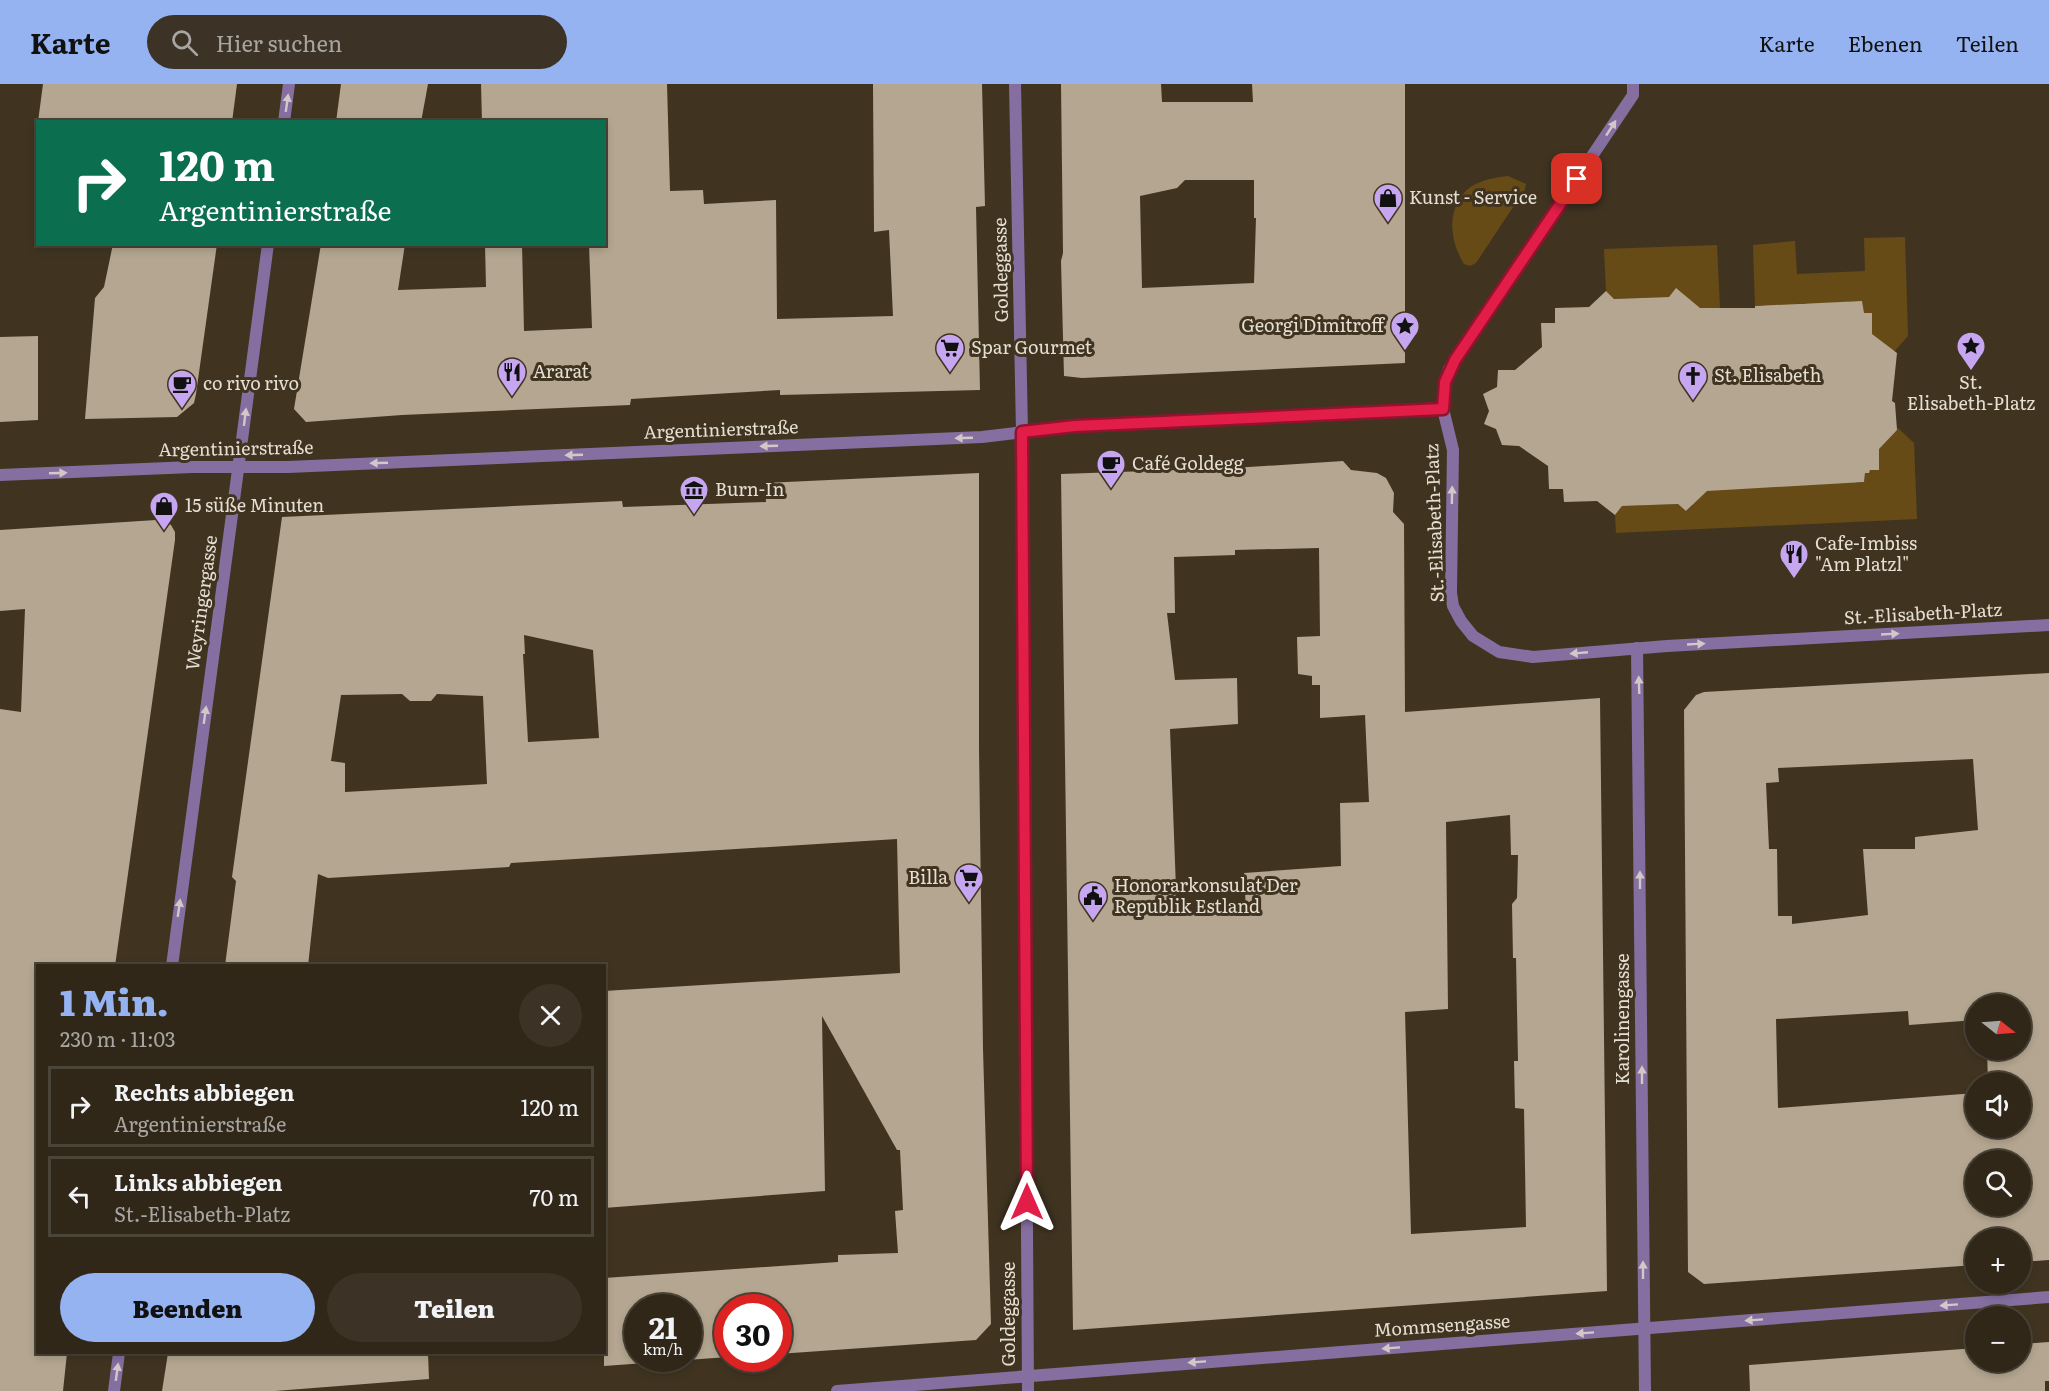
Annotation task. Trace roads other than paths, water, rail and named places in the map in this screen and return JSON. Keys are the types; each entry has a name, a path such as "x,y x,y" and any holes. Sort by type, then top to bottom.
{"street":[{"path":"284,120 290,84"},
{"name":"Goldeggasse","path":"1015,84 1022,432 1028,1391"},
{"name":"St.-Elisabeth-Platz","path":"1633,90 1455,360 1445,382 1443,409 1453,450 1451,593 1453,606 1461,621 1473,636 1499,652 1533,657 1637,648 2049,625"},
{"name":"Weyringergasse","path":"172,964 268,246"},
{"name":"Argentinierstraße","path":"0,475 239,466 288,467 970,438 1075,426 1443,409"},
{"name":"Karolinengasse","path":"1637,648 1645,1391"},
{"name":"Mommsengasse","path":"837,1391 2049,1297"},
{"path":"114,1391 119,1354"}],"place":[{"name":"Kunst - Service","path":"1388,224"},
{"name":"Georgi Dimitroff","path":"1405,352"},
{"name":"St. Elisabeth-Platz","path":"1971,372"},
{"name":"Spar Gourmet","path":"950,374"},
{"name":"Ararat","path":"512,398"},
{"name":"St. Elisabeth","path":"1693,402"},
{"name":"co rivo rivo","path":"182,410"},
{"name":"Café Goldegg","path":"1111,490"},
{"name":"Burn-In","path":"694,516"},
{"name":"15 süße Minuten","path":"164,532"},
{"name":"Cafe-Imbiss \"Am Platzl\"","path":"1794,580"},
{"name":"Billa","path":"969,904"},
{"name":"Honorarkonsulat Der Republik Estland","path":"1093,922"}]}
